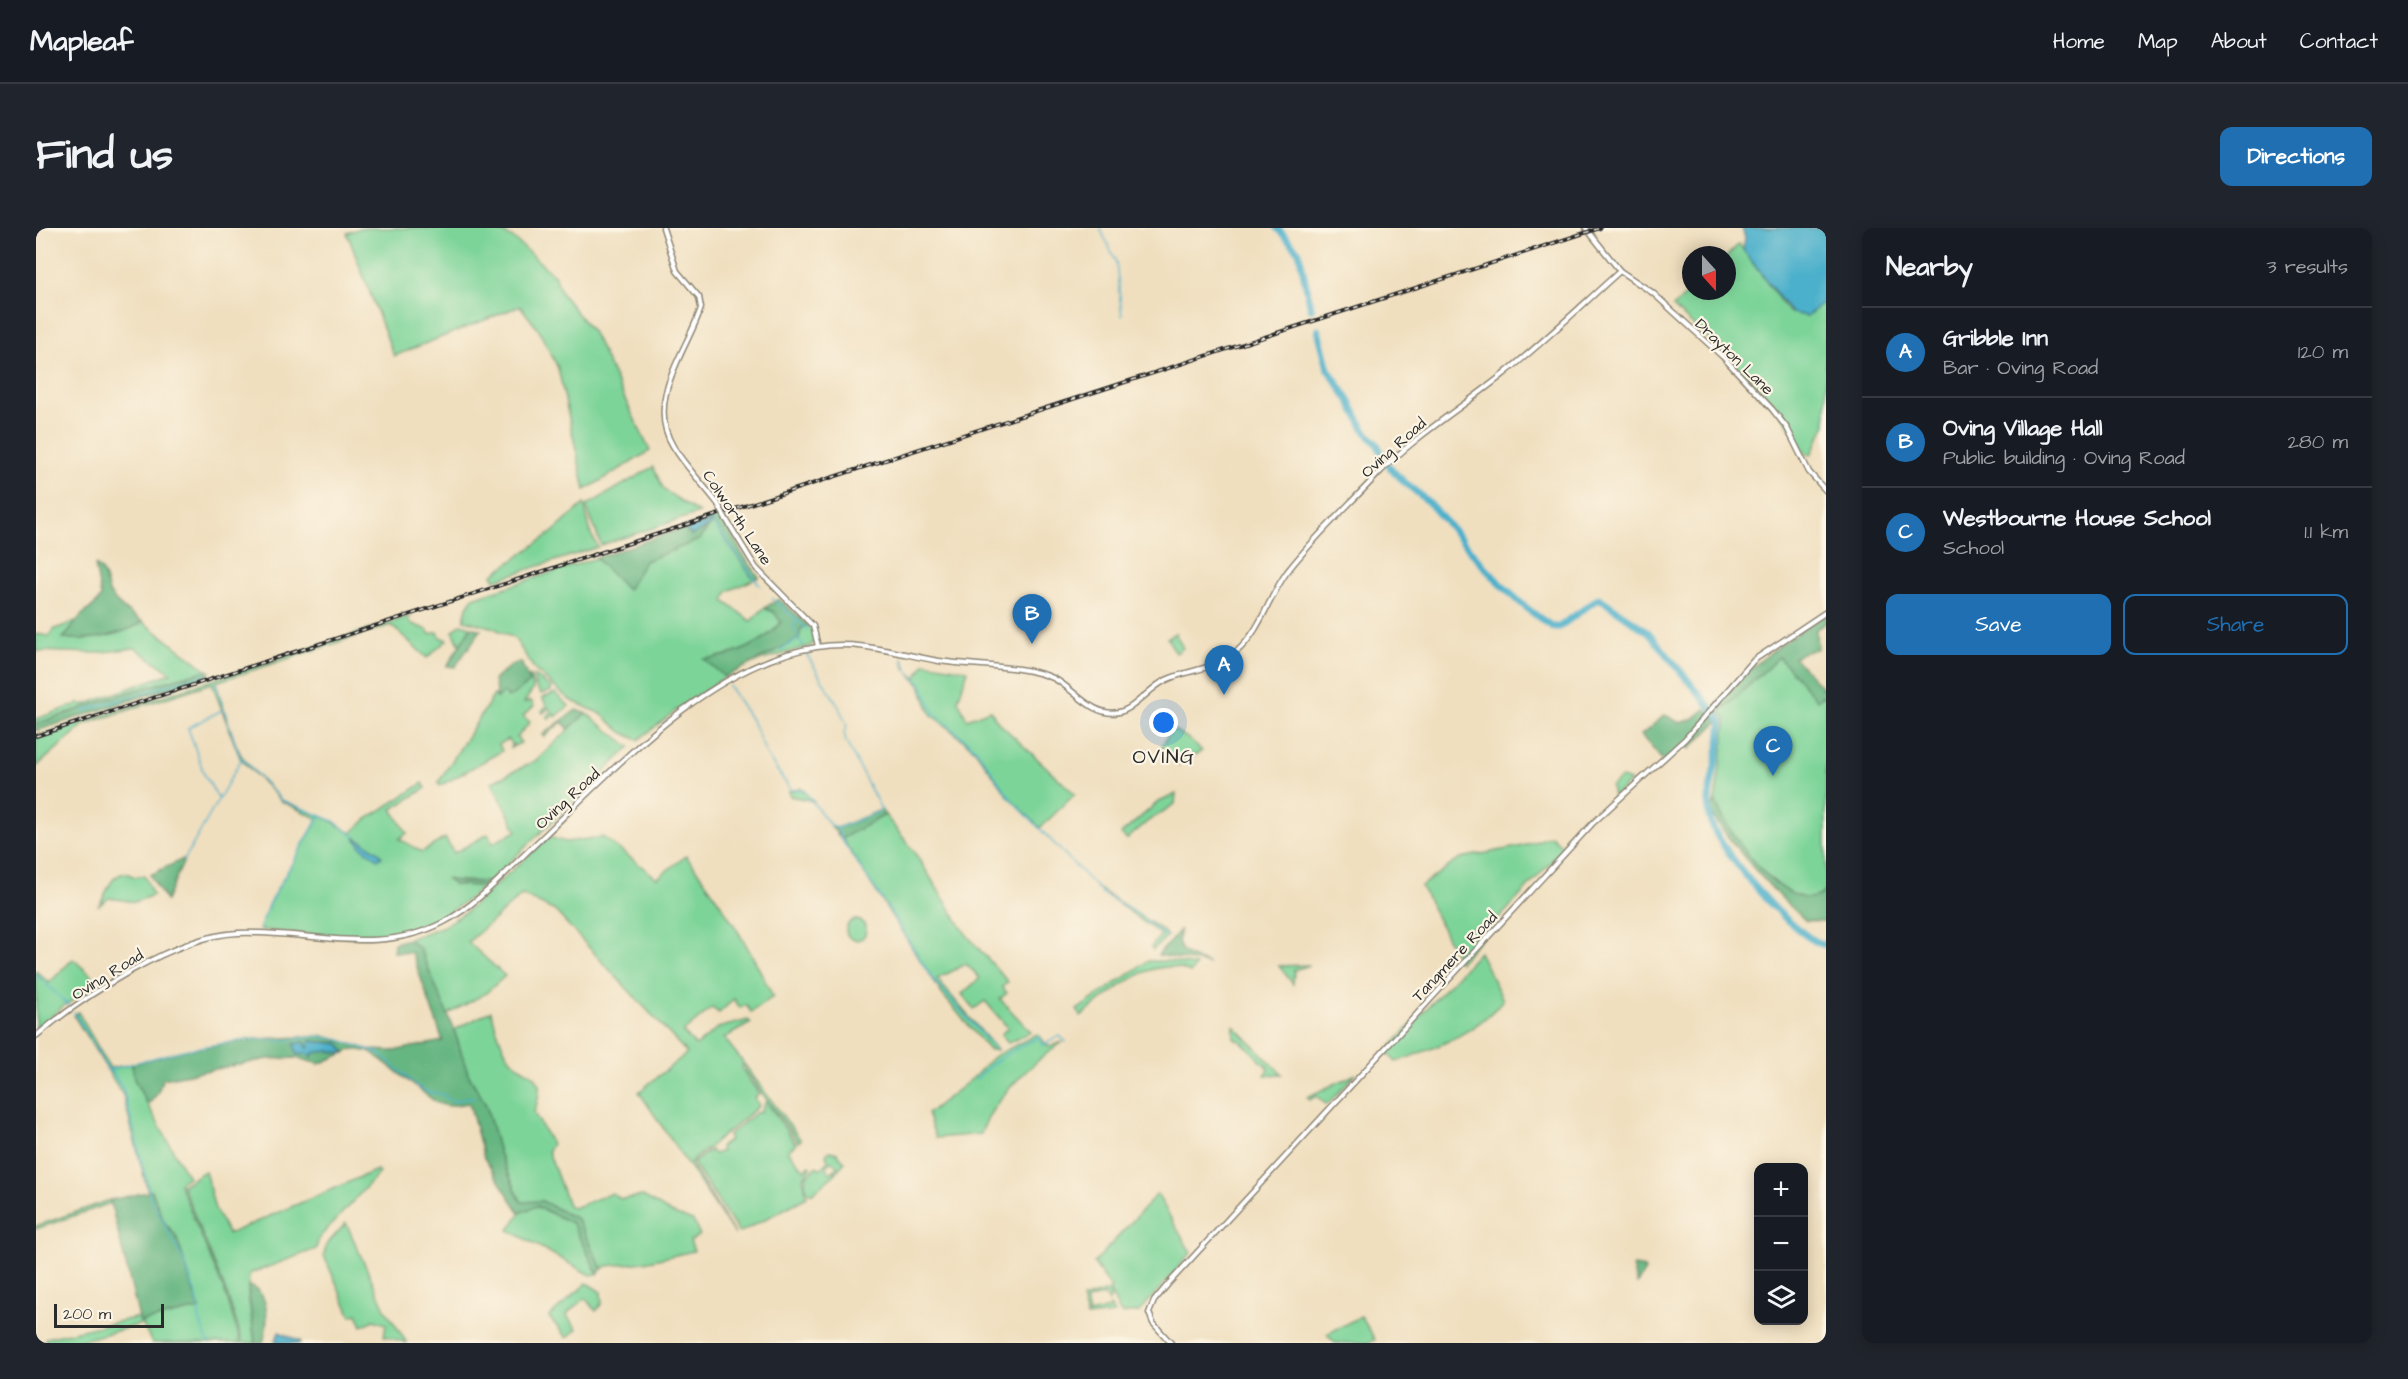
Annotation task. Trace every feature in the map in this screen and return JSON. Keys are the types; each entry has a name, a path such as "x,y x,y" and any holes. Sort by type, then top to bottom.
{"street":[{"name":"Colworth Lane","path":"663,228 677,271 699,297 701,308 665,396 663,419 671,444 718,504 756,568 813,626 819,646"},
{"name":"Drayton Lane","path":"1586,228 1620,272 1653,293 1736,370 1780,418 1809,472 1826,491"},
{"name":"Oving Road","path":"36,1036 63,1015 136,969 166,952 203,938 250,933 374,941 419,932 444,922 486,891 639,747 680,713 746,671 780,656 819,646 848,644 876,646 936,660 1035,673 1058,680 1100,711 1112,713 1124,711 1165,680 1212,666 1229,658 1250,638 1286,573 1385,468 1428,430 1503,374 1620,272"},
{"name":"Tangmere Road","path":"1171,1343 1150,1318 1149,1313 1154,1301 1572,845 1636,782 1685,739 1754,660 1826,612"}],"green space":[{"path":"360,228 495,228 513,238 555,276 562,294 593,333 650,451 585,490 558,368 538,329 520,306 394,356 347,233"},
{"path":"1739,244 1788,312 1807,316 1826,301 1826,424 1811,455 1805,453 1793,431 1763,392 1673,307 1682,298 1736,300 1736,247"},
{"path":"653,467 664,490 699,513 601,545 586,506"},
{"path":"584,504 591,534 598,547 495,580 492,575 553,532"},
{"path":"721,515 742,553 759,577 755,579 751,576 712,521 686,529 691,535 707,528 699,540 645,561 627,590 596,558"},
{"path":"713,522 755,579 728,591 724,601 751,621 764,608 774,612 782,622 765,637 747,648 705,659 725,677 638,740 622,732 601,714 570,700 535,670 515,639 494,628 464,620 467,607 473,598 596,558 627,589 645,561 699,540"},
{"path":"95,565 103,574 113,598 125,610 143,622 124,631 104,636 84,639 63,638 79,618 101,597"},
{"path":"779,599 807,624 801,629 799,639 725,677 704,659 737,652 765,637 781,622 774,612 764,608"},
{"path":"413,615 408,618 410,623 428,630 429,634 438,632 440,637 447,640 427,658 391,625 216,682 228,725 212,683 85,724 36,767 36,737"},
{"path":"1826,615 1826,623 1816,629 1817,649 1794,657 1826,692 1826,696 1821,696 1817,700 1779,657 1720,712 1715,707 1752,667 1795,634"},
{"path":"90,616 64,638 84,639 105,636 143,622 207,670 126,693 36,724 36,719 80,703 83,705 171,673 135,648 96,653 36,651 36,634 49,636 55,629"},
{"path":"461,624 471,627 460,646 453,631"},
{"path":"807,624 812,630 815,641 810,646 749,664 775,652"},
{"path":"471,627 481,630 455,667 447,666"},
{"path":"1175,633 1183,648 1176,653 1167,638"},
{"path":"903,657 907,670 916,678 925,663 968,670 958,700 967,719 990,710 998,722 1075,794 1040,828 1008,796 975,750 931,714 920,685 905,668"},
{"path":"1779,657 1817,699 1826,696 1826,891 1811,898 1795,895 1778,885 1761,870 1732,832 1715,801 1726,726 1726,718 1720,712"},
{"path":"521,662 530,683 508,698 504,692 497,698 494,680 511,665"},
{"path":"207,670 210,672 206,676 36,731 36,724 126,693"},
{"path":"534,675 552,688 551,691 541,694 535,686"},
{"path":"531,676 533,689 524,703 531,701 534,706 523,716 530,722 517,737 521,743 510,748 513,745 508,739 499,744 502,751 440,786 438,783 494,695 497,698 504,692 508,697 530,681 528,677"},
{"path":"555,693 569,706 556,717 554,714 549,719 547,716 552,711 549,708 543,713 542,711 547,706 542,698"},
{"path":"1705,709 1718,721 1690,749 1685,743 1664,762 1641,735 1665,715 1680,723 1693,719"},
{"path":"576,710 586,713 569,729 562,722 544,737 542,735"},
{"path":"586,713 630,747 489,882 448,880 455,885 484,886 457,907 430,922 404,931 378,936 350,937 259,930 269,903 318,819 281,801 240,758 231,735 241,755 281,800 330,820 351,833 367,819 423,783 426,788 392,809 407,833 399,839 422,852 445,838 454,853 488,834 493,843 517,831 492,782 537,760"},
{"path":"1172,729 1186,737 1202,751 1178,765 1161,747"},
{"path":"1621,778 1631,781 1613,797 1611,786"},
{"path":"801,788 813,801 790,796 789,791"},
{"path":"1176,794 1175,804 1148,821 1127,839 1121,834 1157,803"},
{"path":"1715,801 1721,815 1745,851 1778,885 1795,895 1811,898 1826,891 1826,921 1806,921 1780,897 1733,844 1712,815 1711,809"},
{"path":"881,810 885,815 841,839 831,826 837,828"},
{"path":"885,815 913,850 966,934 1008,982 1002,987 1007,993 1000,999 1031,1032 1008,1043 1001,1034 1008,1028 985,1001 974,1009 962,994 980,978 966,964 937,979 997,1050 989,1050 942,994 841,837"},
{"path":"1551,836 1564,848 1459,962 1421,886 1461,858 1523,846"},
{"path":"549,837 566,842 603,837 657,878 686,856 734,924 773,997 751,1012 746,1005 740,1008 734,999 719,1013 712,1008 683,1032 696,1046 718,1028 748,1020 751,1023 724,1038 743,1062 742,1069 759,1094 754,1097 759,1106 690,1163 735,1235 639,1092 687,1053 555,911 522,895 468,942 505,976 486,993 447,1015 420,949 408,939 444,926 467,911"},
{"path":"185,858 166,901 150,875"},
{"path":"126,873 135,877 144,875 153,895 135,902 109,898 98,906 115,877"},
{"path":"446,879 461,882 489,882 484,886 455,885"},
{"path":"1096,887 1162,930 1167,936 1153,950 1151,947 1161,935"},
{"path":"856,920 863,923 866,930 863,937 856,940 849,937 846,930 849,923"},
{"path":"1181,929 1179,943 1184,953 1209,964 1158,955"},
{"path":"408,939 420,949 454,1030 468,1074 486,1105 499,1153 521,1202 542,1201 577,1219 602,1269 598,1274 572,1223 537,1206 520,1213 484,1158 469,1103 448,1106 437,1103 371,1052 353,1049 345,1053 338,1043 310,1041 308,1048 304,1042 295,1044 297,1055 308,1054 311,1057 313,1053 327,1051 344,1053 319,1064 297,1058 268,1059 163,1079 157,1094 148,1105 134,1079 132,1064 184,1050 255,1039 324,1036 371,1050 393,1051 443,1041 412,953 393,952 394,943"},
{"path":"1479,952 1503,1000 1468,1031 1396,1062 1386,1052"},
{"path":"73,959 101,984 65,1005 36,1028 36,971 49,983"},
{"path":"1148,961 1167,961 1196,966 1190,973 1176,968 1162,967 1147,971 1119,987 1081,1016 1077,1010"},
{"path":"1310,965 1294,970 1293,984 1279,966"},
{"path":"491,1011 499,1037 512,1061 537,1079 539,1086 534,1113 552,1144 548,1151 568,1205 573,1208 612,1193 621,1199 643,1196 671,1213 693,1221 700,1235 690,1241 694,1251 644,1262 607,1266 602,1269 577,1219 542,1201 522,1203 499,1153 486,1105 469,1076 454,1030"},
{"path":"78,1012 110,1068 132,1064 135,1082 188,1177 179,1183 226,1295 241,1343 152,1343 142,1324 72,1343 47,1343 46,1338 139,1317 140,1322 200,1309 176,1236 164,1222 152,1191 148,1192 123,1095 74,1016"},
{"path":"1234,1026 1282,1074 1265,1075 1268,1068 1242,1042 1234,1039"},
{"path":"1037,1034 1049,1047 1063,1042 1015,1082 994,1108 981,1134 936,1138 927,1114 973,1078 993,1057"},
{"path":"744,1064 801,1140 798,1142 745,1070"},
{"path":"1356,1074 1327,1105 1316,1096 1310,1100 1307,1097"},
{"path":"766,1101 796,1144 788,1151 804,1170 810,1165 811,1167 803,1178 807,1197 739,1233 693,1163 710,1150 714,1154 722,1151 720,1147 730,1139 728,1135 756,1113 761,1112"},
{"path":"830,1151 837,1153 845,1162 836,1172 834,1170 838,1167 832,1161 826,1166 830,1173 833,1171 836,1173 813,1193 809,1193 805,1185 806,1176 817,1166 820,1169 828,1161 826,1154"},
{"path":"377,1170 379,1173 319,1238 316,1249 249,1274 248,1294 255,1343 243,1343 228,1297 182,1185 205,1171 215,1209 228,1234"},
{"path":"152,1191 164,1222 176,1236 199,1309 140,1322 110,1200"},
{"path":"1157,1194 1191,1253 1139,1312 1121,1314 1109,1290 1111,1288 1094,1263"},
{"path":"110,1200 111,1203 36,1229 36,1226"},
{"path":"535,1206 572,1223 598,1274 590,1275 509,1230 520,1213"},
{"path":"346,1223 385,1309 407,1343 384,1336 386,1324 374,1320 362,1326 357,1314 351,1316 324,1256 326,1245"},
{"path":"1632,1267 1644,1268 1645,1271 1637,1284"},
{"path":"587,1283 601,1292 602,1303 596,1311 585,1298 568,1313 567,1316 577,1329 567,1338 549,1317"},
{"path":"248,1286 256,1289 265,1302 267,1319 263,1343 255,1343"},
{"path":"1108,1291 1111,1297 1108,1302 1105,1295 1086,1300 1089,1314 1109,1309 1110,1306 1115,1314 1087,1317 1082,1299"},
{"path":"1361,1316 1375,1340 1368,1343 1335,1343 1327,1334"}],"water":[{"path":"1742,228 1826,228 1826,300 1807,316 1791,313 1743,250 1745,238"},
{"path":"712,521 708,527 692,535 685,530"},
{"path":"355,837 379,852 382,857 378,859 361,847"},
{"path":"310,1041 340,1044 345,1053 329,1051 313,1053 312,1057 308,1054 297,1055 294,1044 304,1042 308,1048"},
{"path":"279,1332 300,1341 300,1343 275,1343"}],"waterway":[{"path":"1100,228 1116,262 1122,316"},
{"path":"1277,228 1299,252 1311,309"},
{"path":"1318,330 1328,369 1350,402 1365,431 1377,444 1386,462"},
{"path":"1390,467 1430,504 1502,586 1553,627 1559,627 1599,598 1648,632 1721,720 1720,744 1710,792 1709,815 1724,847 1777,910 1796,928 1813,940 1826,945"},
{"path":"711,520 760,586"},
{"path":"772,598 807,629"},
{"path":"796,621 793,626 803,646"},
{"path":"780,650 797,640"},
{"path":"805,652 838,705 847,726 844,732 846,742 882,811"},
{"path":"904,659 907,670 921,684 935,714 976,749 1010,798 1103,894 1133,911 1165,936"},
{"path":"83,711 206,674"},
{"path":"215,682 240,757"},
{"path":"729,686 753,723 767,756 791,790 804,790 830,825 837,828"},
{"path":"218,798 204,774 188,728 222,710"},
{"path":"183,862 242,758 281,800 334,821 355,837"},
{"path":"880,811 837,828 841,839 884,902"},
{"path":"259,930 269,903 319,817"},
{"path":"886,905 932,978 995,1049"},
{"path":"36,974 43,981"},
{"path":"46,984 70,1007"},
{"path":"74,1012 109,1071 113,1073 123,1089 151,1199 183,1259 198,1302 199,1318 208,1343"},
{"path":"108,1070 184,1050 249,1039 282,1041 318,1036 337,1039 379,1053 427,1092 442,1094 453,1102 469,1097 475,1098"},
{"path":"976,1079 997,1061 1039,1037 1043,1045 1060,1036 1066,1042"}],"railway":[{"path":"36,736 1600,228"}],"place":[{"name":"Oving Village Hall","path":"1032,644"},
{"name":"Gribble Inn","path":"1224,695"},
{"name":"Westbourne House School","path":"1773,776"}],"district":[{"name":"OVING","path":"1164,756"}]}
